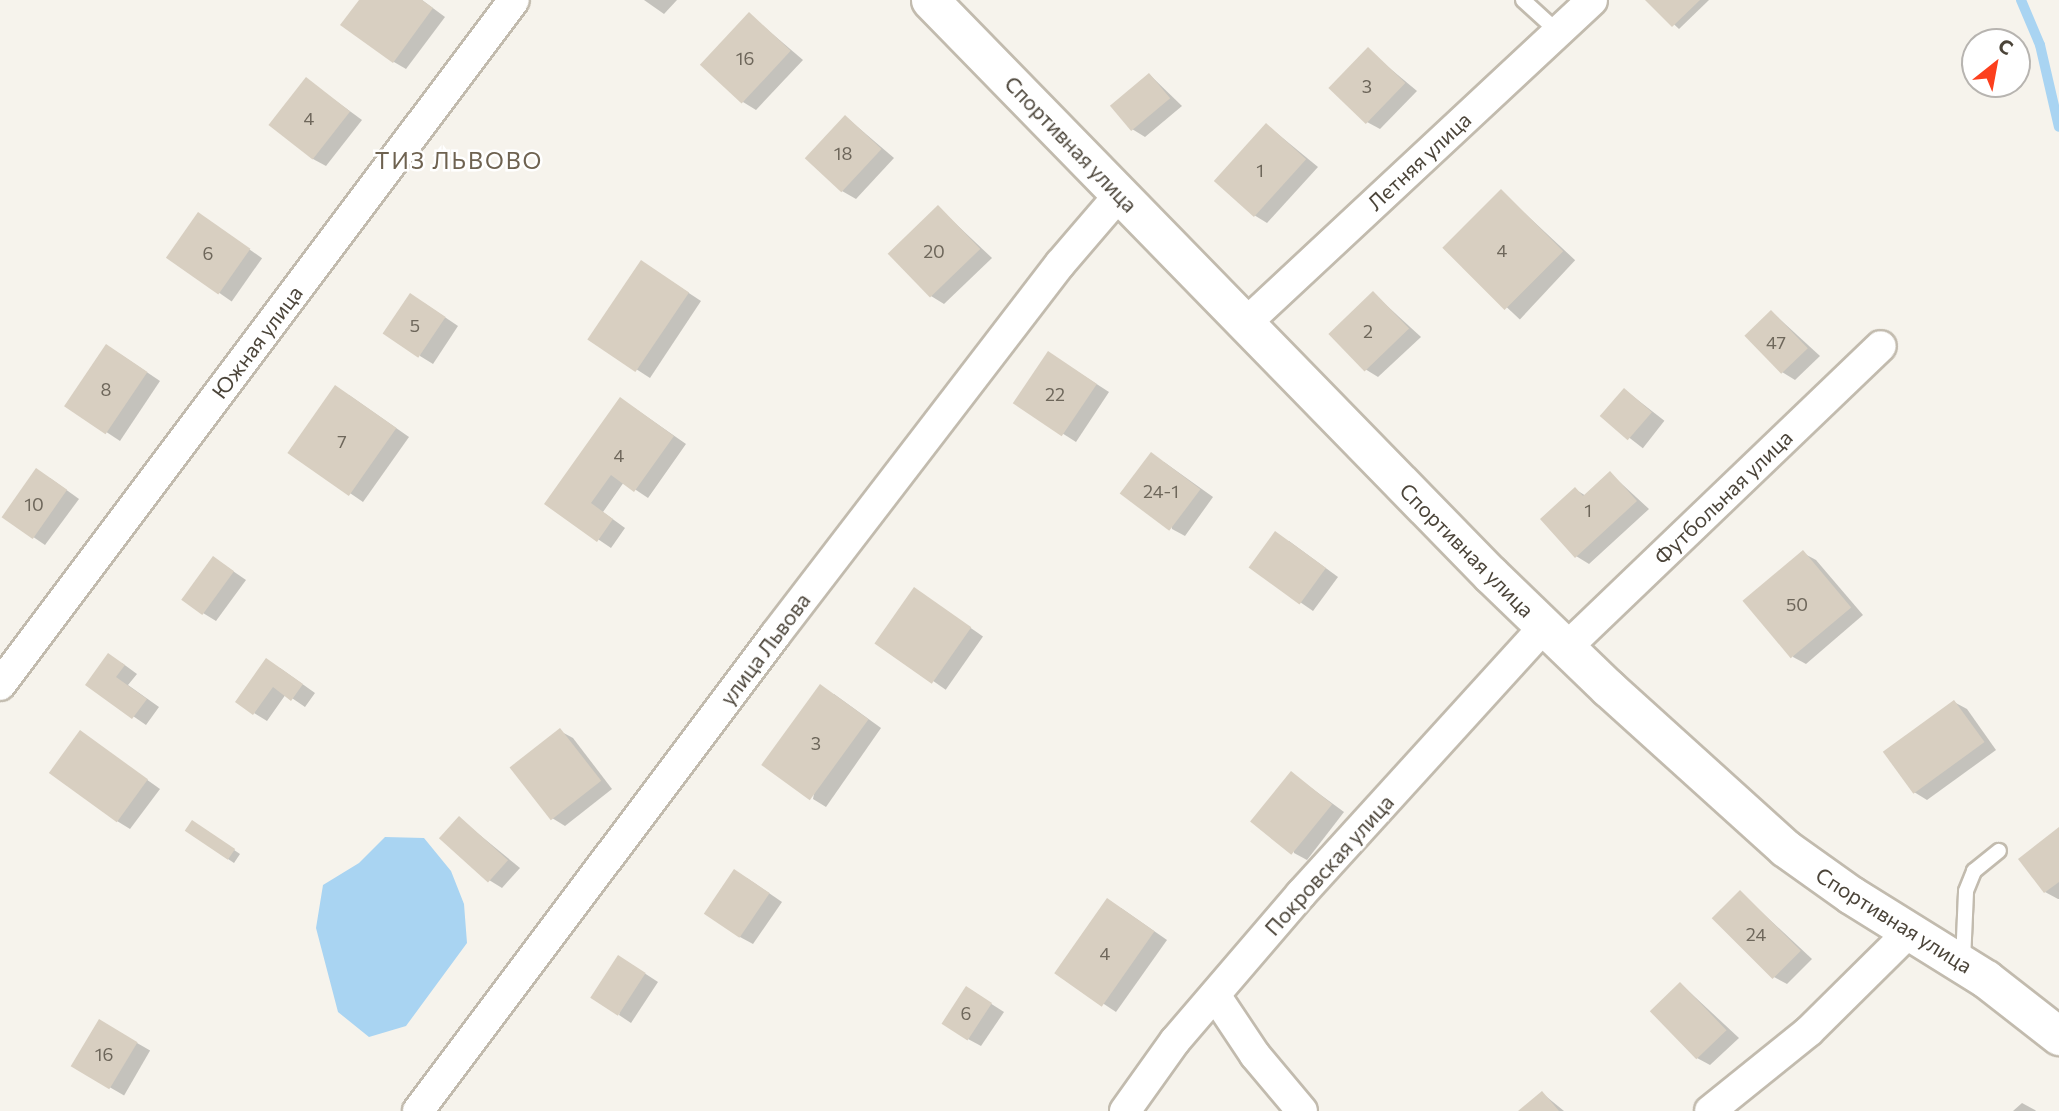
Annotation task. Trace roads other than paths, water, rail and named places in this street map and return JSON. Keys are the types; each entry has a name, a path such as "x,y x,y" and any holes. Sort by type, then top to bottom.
{"street":[{"name":"Южная улица","path":"0,685 514,0"},
{"name":"Спортивная улица","path":"930,0 1555,637 1785,848 1851,895 1963,964 2059,1036"},
{"name":"Летняя улица","path":"1246,323 1592,0"},
{"name":"улица Львова","path":"418,1111 784,624 1060,264 1120,194"},
{"name":"Футбольная улица","path":"1555,637 1881,346"},
{"name":"Покровская улица","path":"1125,1111 1215,995 1555,637"},
{"path":"1710,1111 1809,1031 1910,931"},
{"path":"1215,995 1255,1055 1302,1111"}],"lane":[{"path":"1523,0 1558,32"},
{"path":"1963,964 1966,891 1975,871 1999,851"}],"water":[{"path":"385,837 424,838 451,871 464,904 467,943 406,1026 369,1037 338,1012 316,928 323,885 359,863"}],"waterway":[{"path":"2021,0 2040,45 2059,127"}],"district":[{"name":"ТИЗ ЛЬВОВО","path":"459,160"}]}
